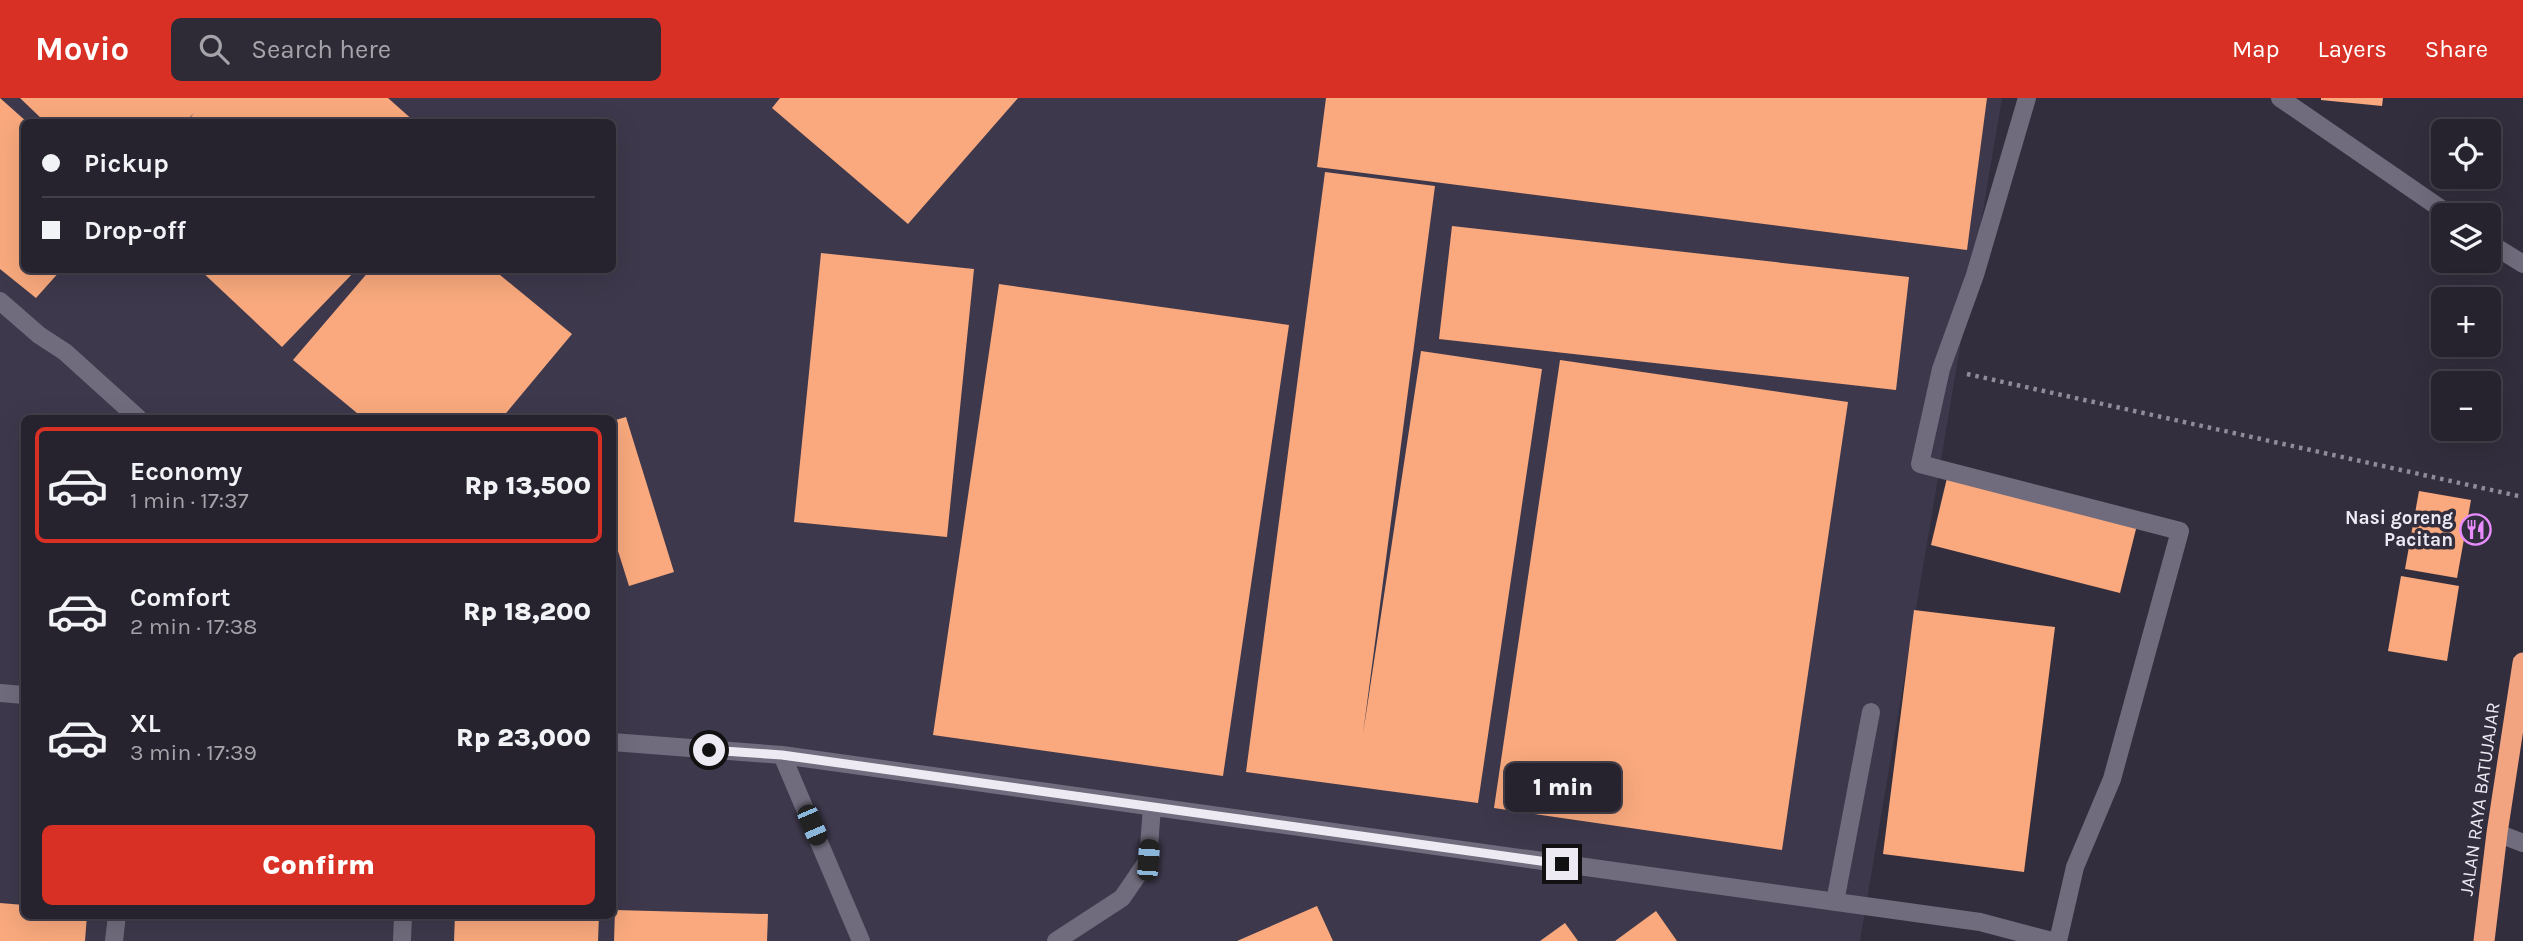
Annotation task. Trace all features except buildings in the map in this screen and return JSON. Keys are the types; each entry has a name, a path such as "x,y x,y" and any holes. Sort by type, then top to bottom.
{"highway":[{"name":"JALAN RAYA BATUJAJAR","path":"2484,941 2497,833 2523,663"}],"lane":[{"path":"2027,98 1975,275 1941,369 1920,464 2180,531 2112,779 2075,867 2058,941"},
{"path":"2280,98 2433,203"},
{"path":"2501,250 2523,264"},
{"path":"0,301 39,335 65,352 135,415"},
{"path":"0,693 21,695"},
{"path":"1835,902 1871,712"},
{"path":"616,742 782,755 1980,922 2052,941"},
{"path":"782,755 861,941"},
{"path":"1056,941 1122,898 1148,860 1152,807"},
{"path":"2497,833 2523,843"},
{"path":"114,941 117,919"},
{"path":"402,941 403,919"}],"path":[{"path":"1941,369 2523,497"}],"shaded area":[{"path":"0,98 2002,98 1860,941 0,941"}],"place":[{"name":"Nasi goreng Pacitan","path":"2476,529"}],"route":[{"path":"709,750 782,755 1562,864"}]}
